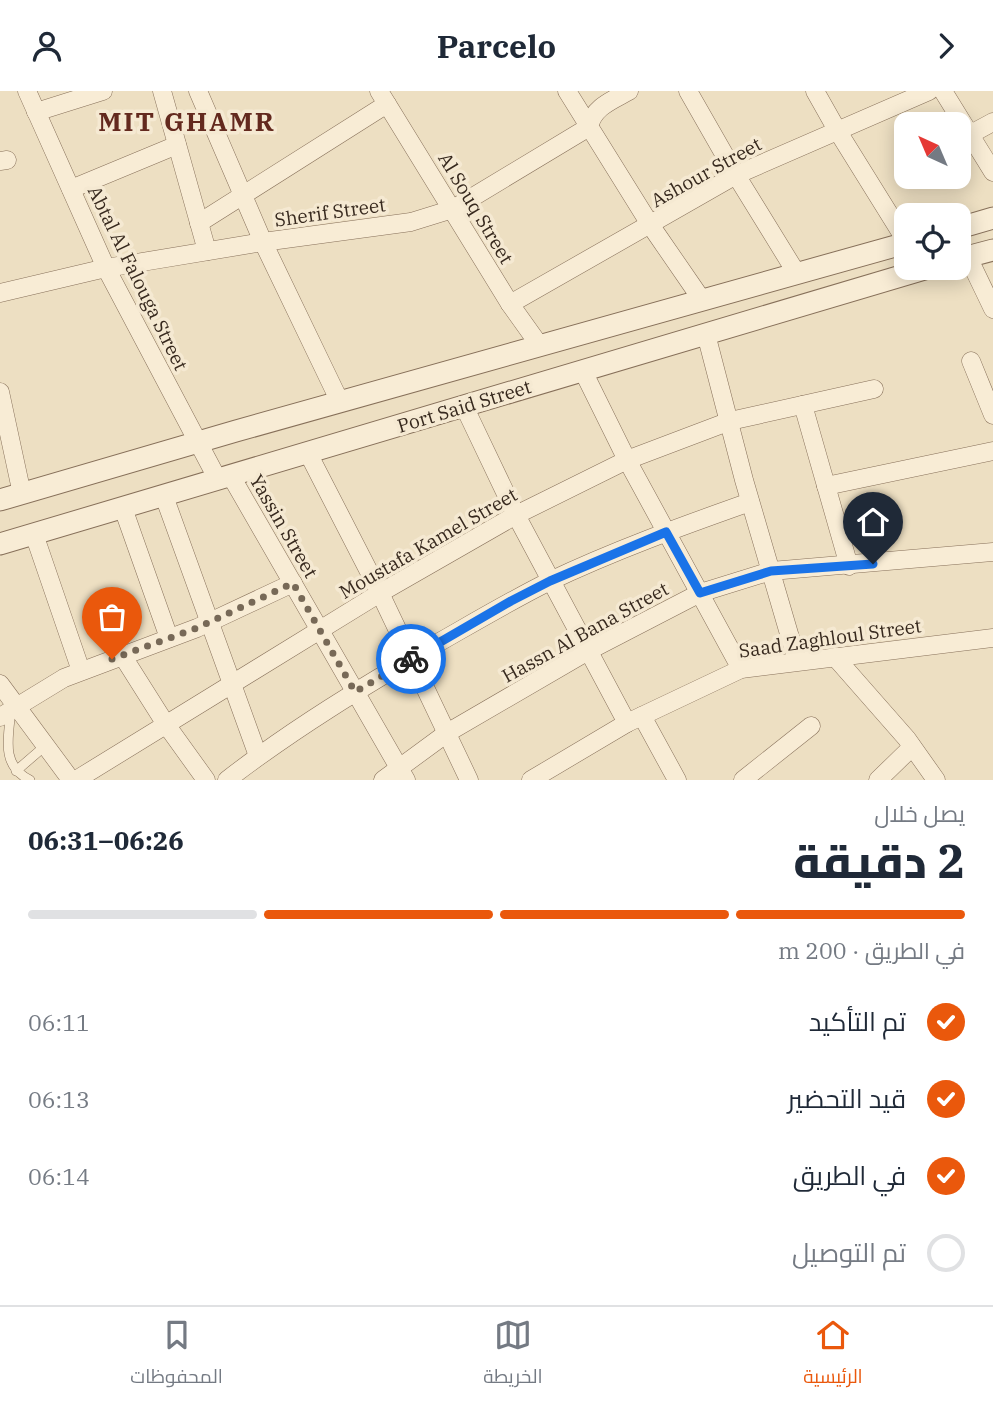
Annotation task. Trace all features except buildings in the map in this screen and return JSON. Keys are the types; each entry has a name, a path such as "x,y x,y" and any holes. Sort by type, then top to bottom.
{"street":[{"name":"Abtal Al Falouga Street","path":"27,91 106,268 197,442 224,478"},
{"path":"36,112 103,91"},
{"path":"162,91 207,251"},
{"path":"198,91 263,242 340,402"},
{"path":"567,91 651,226 702,300"},
{"name":"Sherif Street","path":"0,293 106,268 263,242 411,222 453,209 589,127 598,109 629,91"},
{"path":"688,91 797,274"},
{"path":"815,91 894,223"},
{"name":"Ashour Street","path":"510,304 651,226 736,175 929,91"},
{"path":"943,91 955,112"},
{"path":"199,223 243,196 383,97"},
{"name":"Al Souq Street","path":"383,97 510,304 540,346"},
{"path":"971,134 993,122"},
{"path":"971,138 993,172"},
{"path":"71,189 177,145"},
{"path":"971,224 993,218"},
{"name":"Port Said Street","path":"0,501 197,442 894,246"},
{"path":"971,256 993,250"},
{"path":"971,270 993,309"},
{"name":"Port Said Street","path":"0,544 894,277"},
{"path":"706,334 750,502 797,661"},
{"path":"971,361 993,415"},
{"path":"583,371 627,460 740,669"},
{"name":"Moustafa Kamel Street","path":"73,780 380,593 516,515 627,460 730,421 874,389"},
{"path":"0,392 8,459 22,494"},
{"path":"803,405 849,566"},
{"path":"464,406 516,515 588,651 677,780"},
{"path":"826,486 993,451"},
{"path":"308,453 380,593 469,780"},
{"name":"Yassin Street","path":"224,478 293,583 403,774"},
{"path":"164,496 258,756"},
{"path":"227,780 258,756 355,692 511,601 550,581 666,532 750,502"},
{"path":"123,508 169,638"},
{"path":"34,534 81,671"},
{"name":"Hassn Al Bana Street","path":"383,780 403,774 447,733 588,651 700,593 771,571 993,552"},
{"path":"9,711 40,691 81,671 211,622 293,583"},
{"name":"Saad Zaghloul Street","path":"531,780 634,719 740,669 993,638"},
{"path":"122,655 165,723 206,780"},
{"path":"835,657 912,747 936,780"},
{"path":"0,684 9,711 45,746 73,780"},
{"path":"743,780 811,726"},
{"path":"878,780 912,747"}],"lane":[{"path":"9,711 6,750 16,771 30,780"},
{"path":"16,771 45,746"}],"way so far":[{"path":"112,659 197,628 293,583 355,692 411,659"}],"district":[{"name":"MIT GHAMR","path":"187,121"}],"route":[{"path":"411,659 550,581 666,532 700,593 771,571 873,564"}]}
